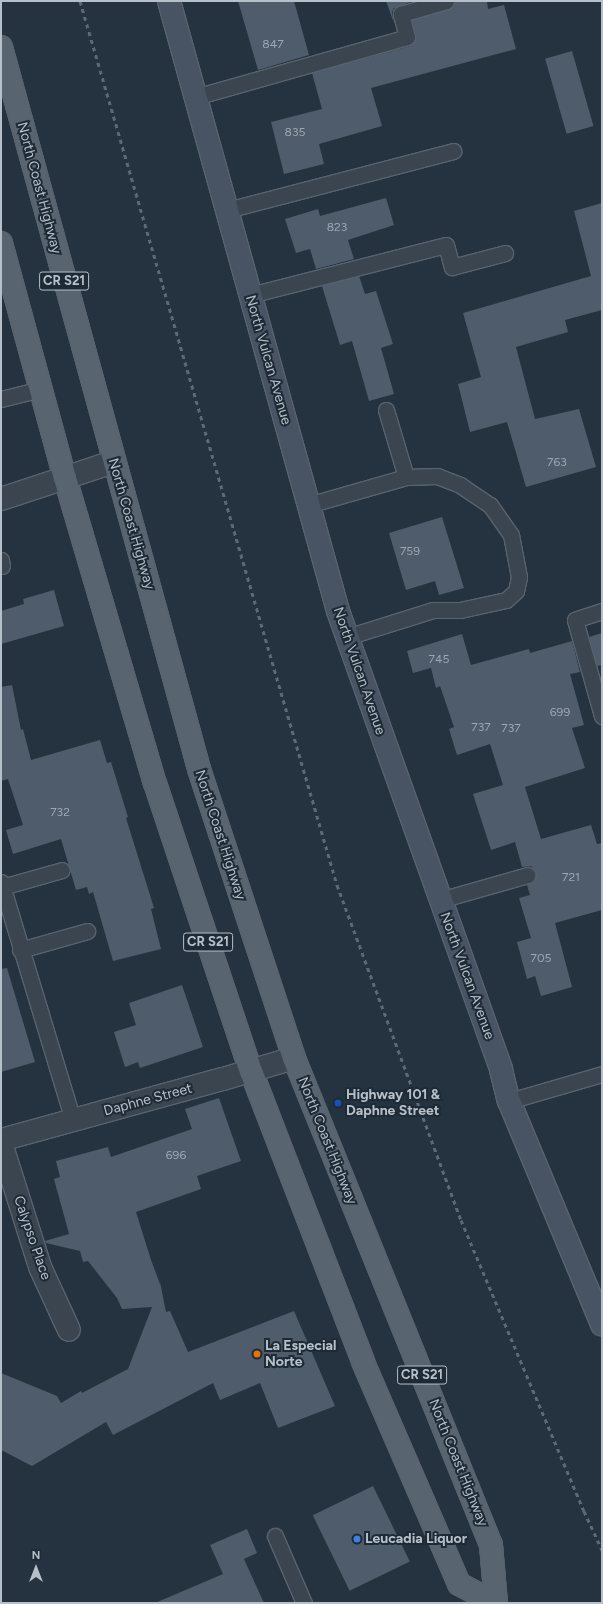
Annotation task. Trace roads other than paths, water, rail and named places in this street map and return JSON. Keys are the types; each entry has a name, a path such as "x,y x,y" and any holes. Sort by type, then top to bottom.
{"main road":[{"name":"North Vulcan Avenue","path":"169,1 338,611 501,1070 510,1101 602,1324"},
{"name":"North Coast Highway","path":"1,47 198,769 294,1058 491,1546 495,1603"},
{"name":"North Coast Highway","path":"3,255 65,478 155,782 251,1071 363,1362 459,1584 495,1603"}],"street":[{"path":"1,499 113,462"},
{"name":"Daphne Street","path":"1,1140 294,1058"},
{"name":"Calypso Place","path":"1,1143 40,1268 69,1330"}],"lane":[{"path":"195,97 407,36 400,14 446,1"},
{"path":"227,210 453,151"},
{"path":"250,295 446,245 452,266 505,253"},
{"path":"1,399 41,389"},
{"path":"386,410 406,477"},
{"path":"308,504 406,477 437,476 460,485 490,506 511,535 519,577 516,591 506,600 460,610 433,610 347,637"},
{"path":"602,611 575,620 602,716"},
{"path":"62,870 2,884 20,950 73,1120"},
{"path":"440,900 528,875"},
{"path":"20,950 87,931"},
{"path":"510,1101 602,1074"},
{"path":"275,1536 304,1603"}],"railway":[{"path":"80,1 337,885 461,1220 584,1511 602,1550"}],"place":[{"name":"Highway 101 & Daphne Street","path":"338,1103"},
{"name":"La Especial Norte","path":"257,1354"},
{"name":"Leucadia Liquor","path":"357,1539"}]}
